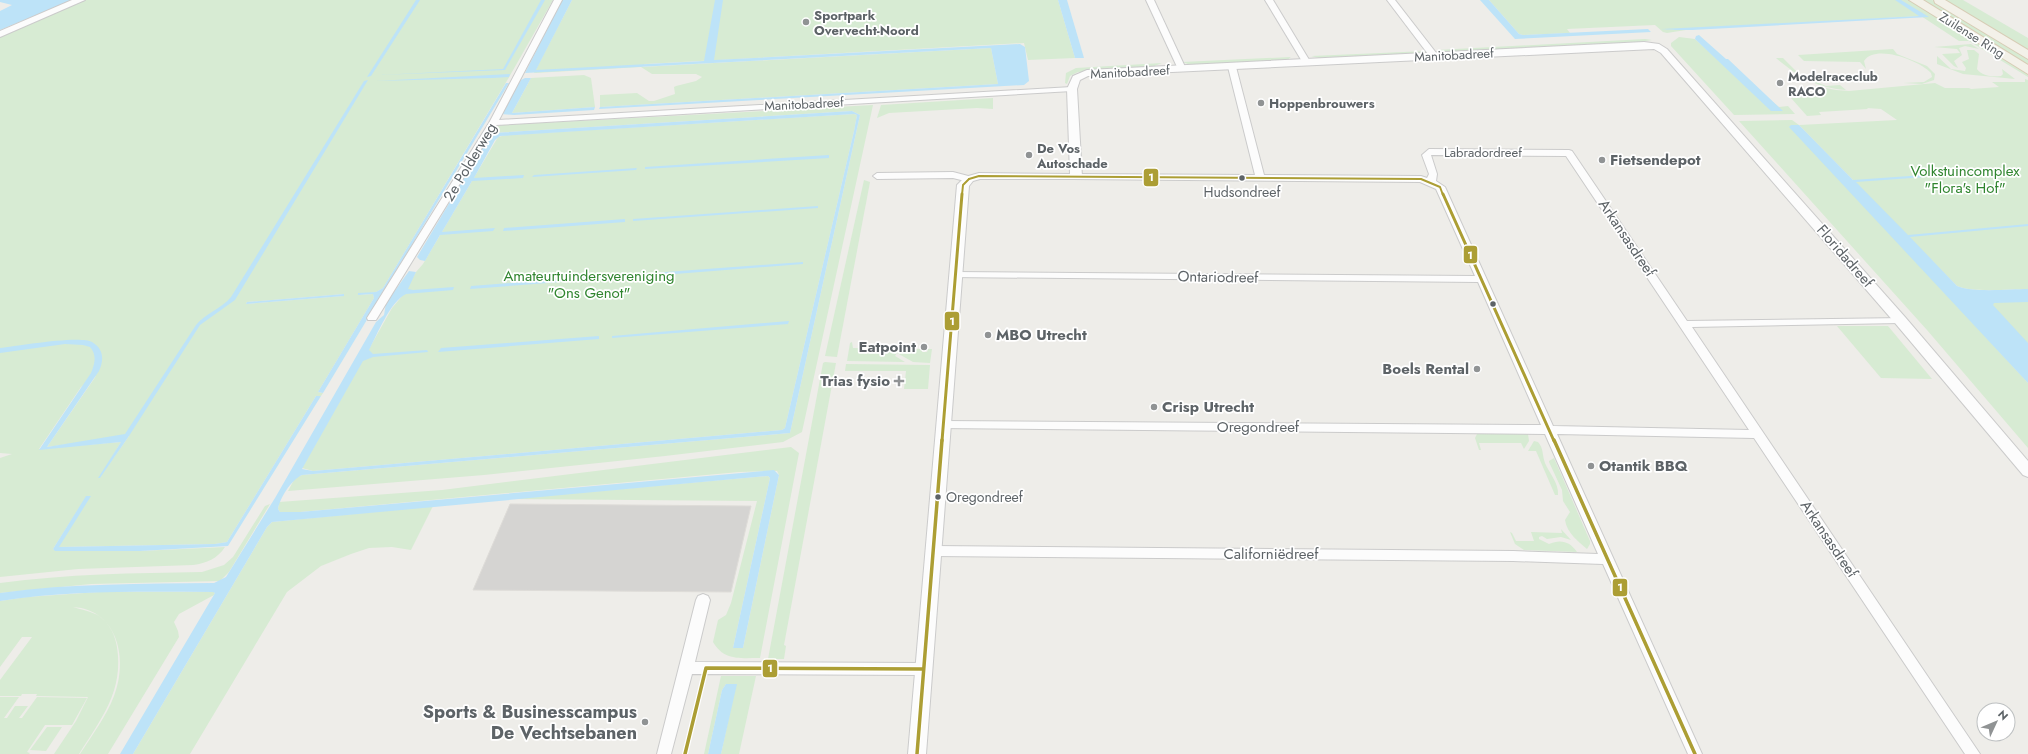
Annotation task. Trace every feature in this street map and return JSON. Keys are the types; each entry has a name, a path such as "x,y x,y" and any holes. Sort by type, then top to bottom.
{"main road":[{"name":"Zuilense Ring","path":"1915,0 2028,70"},
{"name":"Zuilense Ring","path":"1937,0 2028,55"}],"street":[{"path":"0,34 80,0"},
{"name":"2e Polderweg","path":"372,318 494,123 558,0"},
{"path":"1150,0 1182,69"},
{"path":"1269,0 1307,63"},
{"path":"1391,0 1434,56"},
{"name":"Manitobadreef","path":"494,123 1072,89 1073,81 1077,76 1087,73 1232,67 1644,45 1656,46"},
{"name":"Floridadreef","path":"1656,46 1664,51 1674,62 1900,320 2028,471"},
{"path":"1232,67 1260,178"},
{"path":"1072,89 1076,177"},
{"name":"Labradordreef","path":"1431,182 1433,174 1426,155 1429,152 1569,153"},
{"name":"Arkansasdreef","path":"1569,153 1973,754"},
{"path":"877,176 953,175 968,179 979,176 1420,179 1431,182 1440,187 1695,754"},
{"path":"917,754 955,275 963,185 968,179"},
{"name":"Ontariodreef","path":"955,275 1481,279"},
{"path":"1685,324 1900,320"},
{"name":"Oregondreef","path":"943,425 1549,430 1759,434"},
{"name":"Californiëdreef","path":"934,552 1497,556 1608,559"},
{"path":"664,754 703,600"},
{"path":"687,668 923,669"}],"green space":[{"path":"85,0 553,0 508,79 383,288 376,292 358,295 373,294 374,298 318,392 323,393 321,396 316,396 227,542 215,544 58,547 90,496 86,497 53,549 56,551 140,551 225,547 219,555 207,562 193,565 78,569 0,577 0,458 12,454 0,453 0,36","holes":["344,294 343,296 246,304 247,302","96,376 47,447 129,436 100,477 121,442 39,449 81,387"]},
{"name":"Sportpark Overvecht-Noord","path":"572,0 1058,0 1075,58 1028,60 1024,43 645,64 642,67 991,48 998,84 600,107 600,95 637,93 649,101 654,101 675,94 674,87 676,86 696,81 702,77 696,74 652,74 641,67 534,73"},
{"path":"1489,0 1909,0 2028,72 2028,77 1969,41 1959,41 1921,16 1692,29 1667,33 1663,32 1655,25 1567,29 1570,33 1523,35 1519,34"},
{"path":"1919,0 1932,0 2028,58 2028,67"},
{"path":"1943,0 1963,0 2028,38 2028,50"},
{"path":"1679,37 1695,39 1717,59 1779,107 1788,106 1795,114 1734,115 1671,46 1671,43"},
{"path":"1645,39 1652,40 1633,43 1441,54 1437,50"},
{"path":"1971,44 1979,49 1965,46 1959,48 1962,55 1954,61 1958,68 1942,54 1960,53 1957,49 1934,47"},
{"path":"1893,49 1897,54 1927,66 1935,74 1934,80 1922,84 1903,83 1924,82 1932,77 1931,73 1926,68 1898,56 1878,54 1870,56 1864,61 1866,69 1860,62 1804,61 1798,55"},
{"path":"1967,50 1974,50 1979,54 1977,69 1984,75 2001,76 2003,74 2002,69 2015,79 1963,74 1937,64 1937,56 1951,69 1965,71 1966,68 1962,62 1969,59"},
{"path":"1426,51 1429,55 1323,59 1311,56"},
{"path":"1291,57 1287,60 1278,61 1194,66 1182,62"},
{"path":"1776,58 1783,58 1804,77 1826,86 1840,85 1846,90 1835,89 1816,84 1792,71"},
{"path":"1162,63 1149,68 1078,72 1070,76 1067,84 1065,83 1066,73 1076,68"},
{"path":"584,75 591,78 595,107 512,113 531,78"},
{"name":"Volkstuincomplex \"Flora's Hof\"","path":"2025,79 2028,80 2028,289 1982,290 1957,286 1799,125 1897,120 1881,109 1867,108 1868,109 1819,112 1821,115 1807,116 1791,98 1825,96 1816,86 1849,91 1935,83 1945,88 1971,89 1999,87 1992,82 2025,82"},
{"path":"993,98 993,109 977,108 889,113 877,118 881,105"},
{"path":"873,105 802,432 783,442 665,456 484,475 288,491 295,478 302,475 790,433 860,115 852,111 493,133 490,135 495,127 502,125"},
{"name":"Amateurtuindersvereniging \"Ons Genot\"","path":"857,115 854,131 785,428 782,430 313,471 302,468 392,308 403,295 416,272 423,264 498,137 506,135"},
{"path":"1792,120 1799,125 1791,125 2028,383 2028,448 1927,330 1739,121"},
{"path":"864,180 870,182 837,357 825,356"},
{"path":"2028,294 2028,355 1970,296"},
{"path":"1837,326 1888,326 1932,379 1881,378"},
{"path":"852,342 853,348 922,349 922,352 927,352 928,349 932,349 930,363 913,362 897,353 895,356 905,362 847,361 850,343"},
{"path":"823,363 836,363 784,645 786,646 784,659 768,659"},
{"path":"846,364 930,365 928,389 904,389 906,371 845,371"},
{"path":"1477,434 1528,434 1529,441 1524,449 1521,443 1479,443 1481,450 1479,450 1475,438"},
{"path":"1534,441 1538,442 1541,447 1545,463 1557,486 1558,495 1555,495 1536,451 1528,451"},
{"path":"791,447 799,453 760,658 739,658 727,655 722,653 713,642 718,620 726,615 731,603 757,501 509,499 768,476 770,478 733,648 743,648 779,475 777,471 739,472 300,512 280,512 278,509 279,502 442,490"},
{"path":"1554,458 1590,541 1587,549 1573,536 1566,525 1565,520 1570,512 1563,501 1562,490 1549,462"},
{"path":"270,504 229,572 220,581 91,584 0,593 0,583 75,576 202,572 224,565 233,557 265,506"},
{"path":"433,506 411,550 392,547 369,548 351,554 321,566 287,592 190,754 133,754 267,527 272,522"},
{"path":"1561,529 1571,540 1561,537 1547,539 1542,536 1539,537 1539,539 1549,544 1561,541 1568,543 1577,552 1524,550 1515,544 1510,532 1516,541 1534,541 1531,532 1562,533"},
{"path":"99,592 215,593 214,595 179,614 174,622 179,637 108,754 80,754 107,711 114,696 118,682 120,668 119,653 114,635 117,647 117,677 114,691 103,716 79,754 54,754 76,721 88,697 36,696 37,694 0,696 0,680 32,637 22,637 0,667 0,601 27,597","holes":["73,607 89,610 94,614 90,612"]},
{"path":"721,676 756,676 739,754 721,754 736,684 726,684 722,690 708,754 704,754"},
{"path":"0,697 19,697 4,718 7,718 15,706 28,706 19,718 22,718 37,697 87,698 72,725 45,725 27,752 30,753 29,754 0,754"},
{"path":"47,727 62,727 46,751 30,750"}],"water":[{"path":"0,0 72,0 0,30 0,11 12,5 0,2"},
{"path":"416,0 420,0 371,76 367,77"},
{"path":"541,0 545,0 505,70 379,75 503,69"},
{"path":"562,0 572,0 536,70 704,61 715,0 723,0 714,60 1020,44 1025,47 1029,81 1024,85 599,109 600,107 998,84 991,48 525,73"},
{"path":"1058,0 1067,0 1084,58 1075,58"},
{"path":"1480,0 1489,0 1519,34 1523,35 1648,29 1651,32 1515,39"},
{"path":"1895,0 1901,0 1929,17 1692,30 1662,29 1919,16"},
{"path":"1699,35 1726,59 1728,59 1783,111 1771,111 1695,39 1696,36"},
{"path":"510,74 509,77 492,78 376,81"},
{"path":"531,78 512,113 595,107 594,110 514,115 501,114 521,80"},
{"path":"368,80 235,300 200,325 129,436 100,478 98,478 121,442 39,450 91,373 94,362 94,353 90,347 65,344 0,353 0,348 62,340 85,340 92,342 99,348 102,355 102,363 99,371 47,447 125,434 196,325 204,317 223,305 231,297 364,81"},
{"path":"506,83 509,83 323,393 318,392 374,298 373,294 358,295 358,293 376,292 383,288"},
{"path":"852,111 860,115 790,433 302,475 294,481 287,490 278,509 280,512 300,512 774,470 779,475 743,648 733,648 770,478 768,476 272,522 267,527 133,754 120,754 215,593 106,592 27,597 0,601 0,593 53,587 214,583 226,577 275,498 376,322 384,315 386,303 409,271 416,272 408,289 413,290 454,287 453,290 406,294 400,298 385,319 369,350 373,354 427,350 428,352 373,357 363,361 302,469 313,471 782,430 785,428 857,115 500,136 495,140 474,178 524,175 523,178 472,181 442,232 495,228 493,231 440,235 425,261 420,260 417,257 490,135 493,133"},
{"path":"1791,125 1799,125 1853,180 1966,172 1968,174 1856,182 1908,235 2028,224 2028,226 1910,237 1957,286 1982,290 2028,289 2028,302 1994,303 1993,305 2028,343 2028,383 1789,127"},
{"path":"829,155 829,158 645,169 645,167"},
{"path":"637,168 636,170 532,177 534,175"},
{"path":"818,206 818,208 633,221 633,219"},
{"path":"625,219 625,222 503,231 504,228"},
{"path":"803,262 803,264 624,278 625,275"},
{"path":"613,275 613,278 470,289 471,286"},
{"path":"344,294 344,296 246,304 247,302"},
{"path":"789,321 788,324 612,338 612,336"},
{"path":"599,336 599,339 438,352 441,348"},
{"path":"316,396 321,396 228,546 140,551 55,551 53,549 86,496 91,496 59,547 215,544 227,542"},
{"path":"726,684 737,684 721,754 708,754 722,690"}],"building":[{"path":"510,504 751,506 731,592 473,590"}],"transit line":[{"name":"1","path":"969,179 979,176 1421,179 1440,187 1695,754"},
{"name":"1","path":"917,754 963,185 969,179"},
{"name":"1","path":"685,754 706,668 923,669"}],"place":[{"name":"Sportpark Overvecht-Noord","path":"806,22"},
{"name":"Modelraceclub RACO","path":"1780,83"},
{"name":"Hoppenbrouwers","path":"1261,103"},
{"name":"De Vos Autoschade","path":"1029,155"},
{"name":"Fietsendepot","path":"1602,160"},
{"name":"Hudsondreef","path":"1242,178"},
{"name":"MBO Utrecht","path":"988,335"},
{"name":"Eatpoint","path":"924,347"},
{"name":"Boels Rental","path":"1477,369"},
{"name":"Trias fysio","path":"899,381"},
{"name":"Crisp Utrecht","path":"1154,407"},
{"name":"Otantik BBQ","path":"1591,466"},
{"name":"Oregondreef","path":"938,497"},
{"name":"Sports & Businesscampus De Vechtsebanen","path":"645,722"}]}
